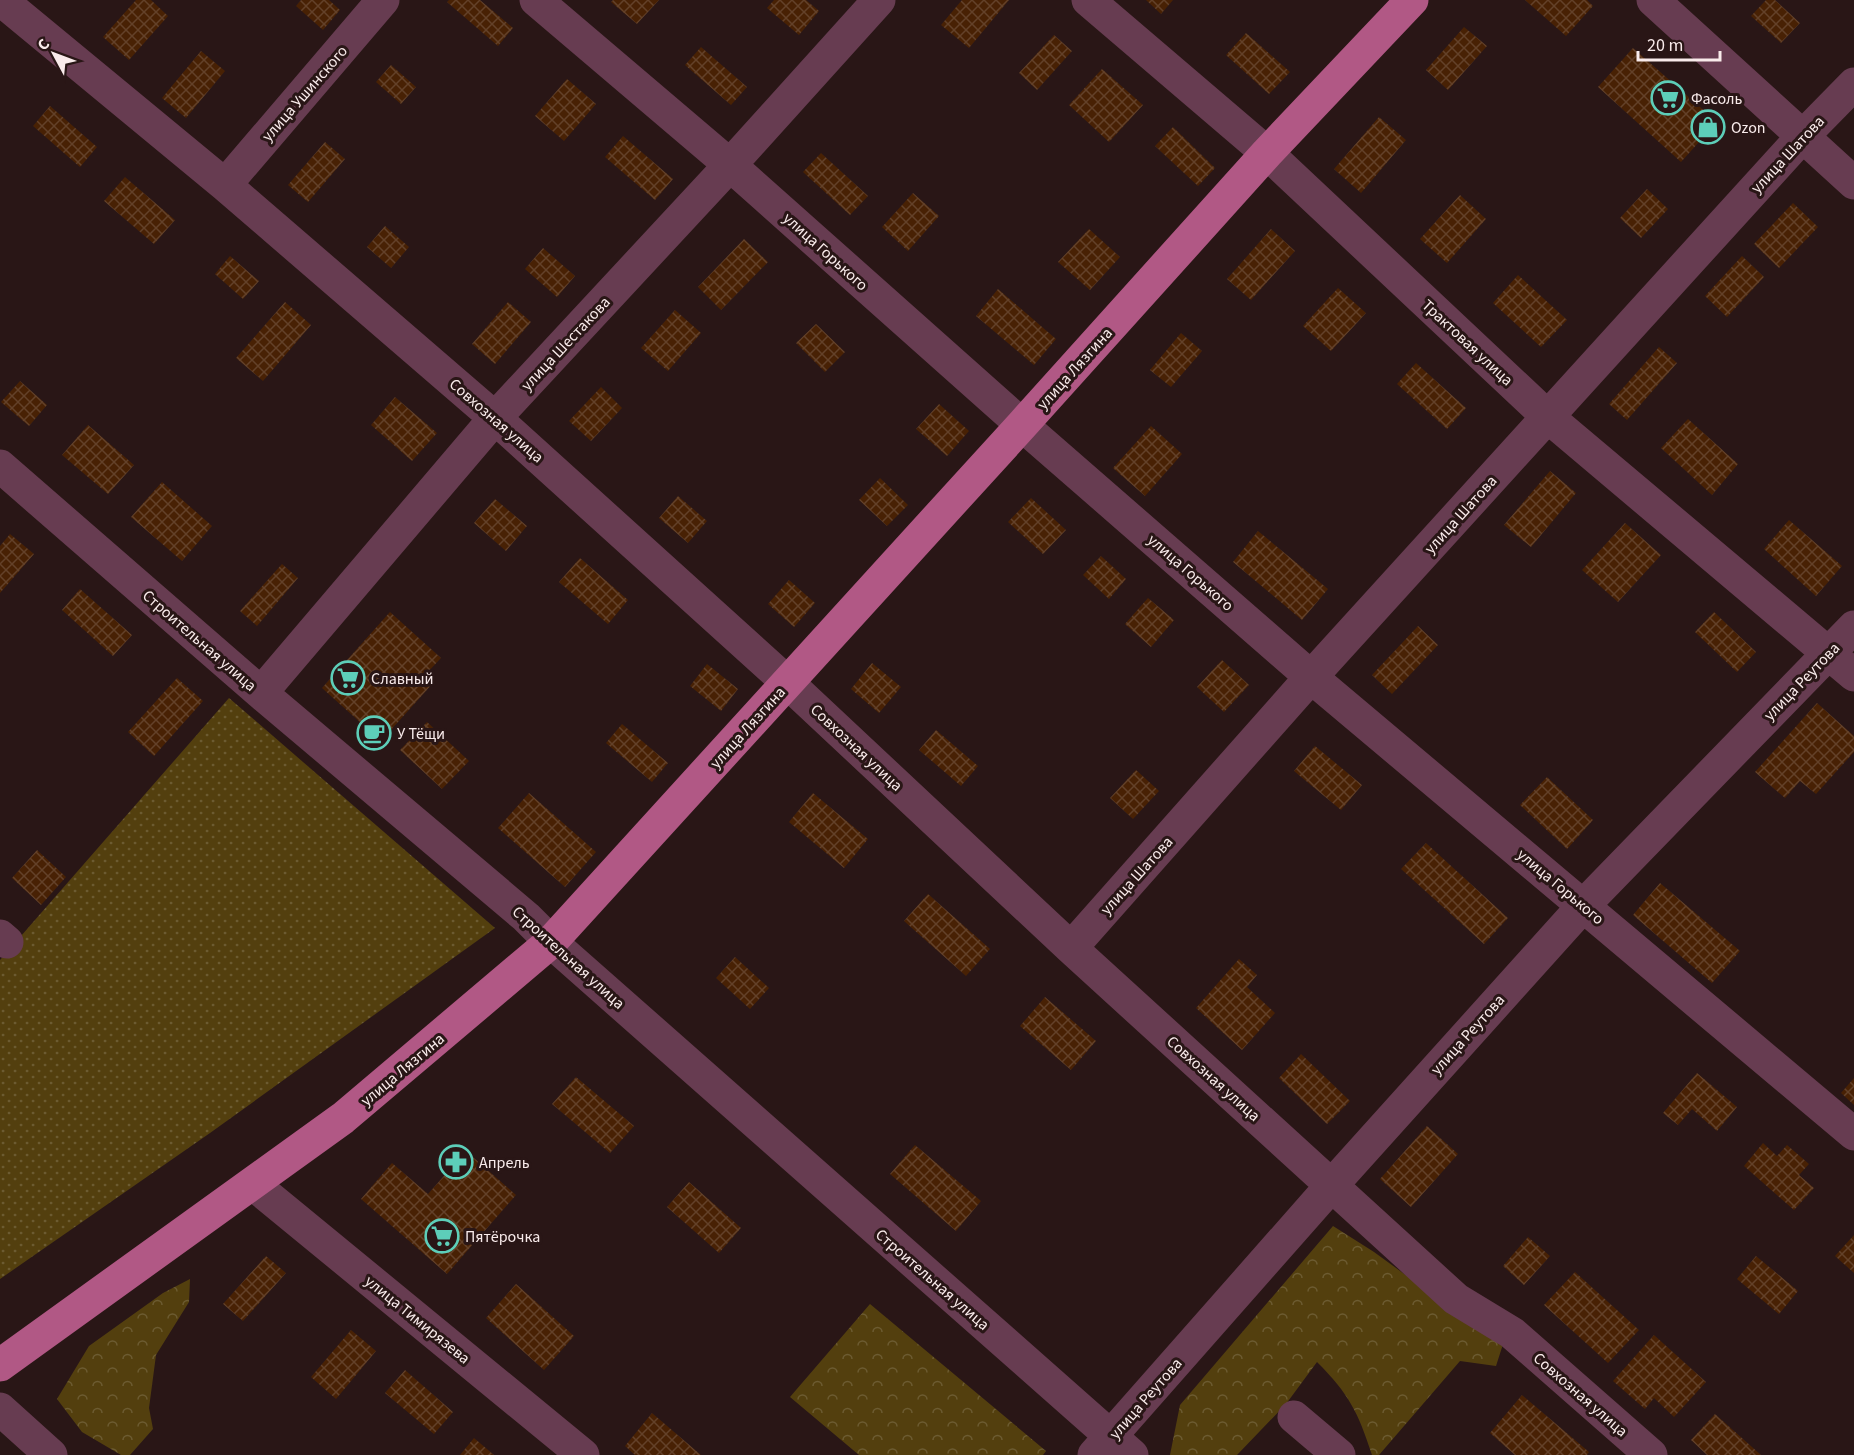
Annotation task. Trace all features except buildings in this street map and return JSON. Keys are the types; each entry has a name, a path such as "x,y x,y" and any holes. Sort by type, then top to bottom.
{"main road":[{"name":"улица Лязгина","path":"0,1365 343,1118 551,942 1267,153 1412,0"}],"street":[{"name":"Совхозная улица","path":"1,0 225,185 495,418 788,682 1071,948 1456,1299 1512,1333 1651,1455"},
{"name":"улица Ушинского","path":"225,185 383,0"},
{"name":"улица Горького","path":"536,0 730,165 1022,425 1311,677 1854,1134"},
{"name":"улица Шестакова","path":"261,693 495,418 730,165 879,0"},
{"name":"Трактовая улица","path":"1088,0 1267,153 1548,417 1854,675"},
{"path":"1653,0 1854,183"},
{"name":"улица Шатова","path":"1071,948 1311,677 1802,137 1854,84"},
{"name":"Строительная улица","path":"0,466 261,693 526,917 1112,1449"},
{"name":"улица Реутова","path":"1112,1449 1332,1185 1584,905 1854,627"},
{"name":"улица Тимирязева","path":"253,1184 582,1455"},
{"path":"0,1409 51,1455"},
{"path":"1294,1417 1339,1455"}],"green space":[{"path":"229,698 495,928 210,1133 0,1279 0,960"},
{"path":"1333,1226 1374,1252 1451,1308 1504,1341 1496,1366 1460,1361 1379,1455 1372,1455 1351,1404 1317,1362 1286,1404 1237,1455 1170,1455 1180,1405"},
{"path":"190,1279 189,1302 156,1355 149,1408 153,1429 130,1455 121,1455 82,1432 57,1399 89,1346 163,1293"},
{"path":"870,1304 1046,1451 1043,1455 859,1455 790,1397"}],"place":[{"name":"Фасоль","path":"1668,98"},
{"name":"Ozon","path":"1708,127"},
{"name":"Славный","path":"348,678"},
{"name":"У Тёщи","path":"374,733"},
{"name":"Апрель","path":"456,1162"},
{"name":"Пятёрочка","path":"442,1236"}]}
